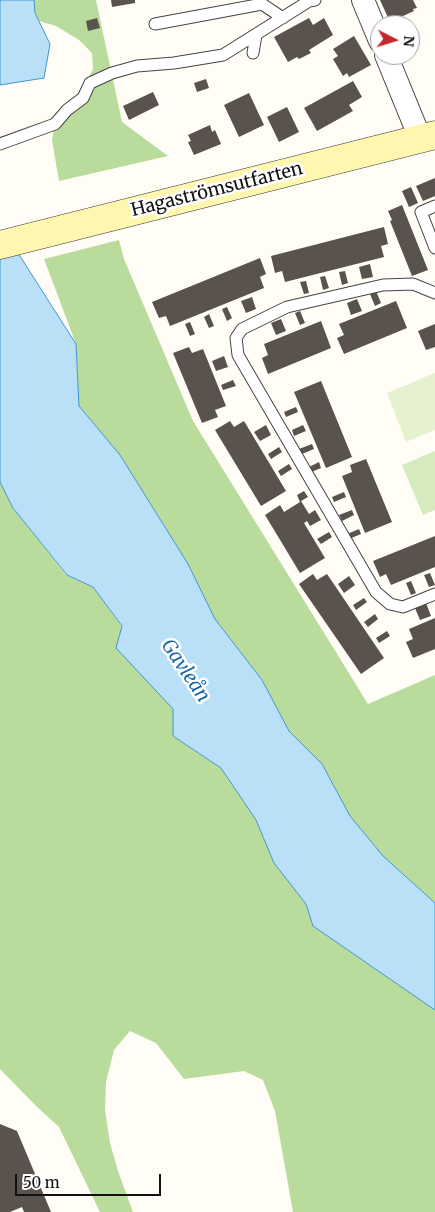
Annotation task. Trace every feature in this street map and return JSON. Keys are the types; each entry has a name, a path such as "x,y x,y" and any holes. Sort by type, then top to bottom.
{"street":[{"path":"363,0 370,17"},
{"path":"391,65 428,137"},
{"name":"Hagaströmsutfarten","path":"0,245 428,137"}],"lane":[{"path":"0,144 55,124 67,110 83,98 90,83 112,73 137,66 174,64 223,55 315,0"},
{"path":"155,24 261,2 283,18"},
{"path":"252,53 256,35"},
{"path":"435,206 421,212 435,248"},
{"path":"435,293 413,284 383,285 287,307 242,329 236,338 238,355 376,592 390,604 403,607 435,594"}],"green space":[{"path":"34,0 96,0 122,122 168,156 59,181 52,140 55,124 86,82 93,69 92,53 79,40 56,26 39,21 35,13"},
{"path":"119,240 124,259 193,421 368,704 435,675 435,903 383,856 350,816 322,764 289,731 262,680 215,619 188,564 120,455 79,406 76,344 44,259"},
{"path":"435,373 435,430 406,442 387,393"},
{"path":"435,451 435,510 423,515 402,465"},
{"path":"0,482 13,508 66,575 93,587 122,627 173,709 173,736 221,768 256,820 274,863 306,904 313,926 435,1010 435,1212 293,1212 275,1111 263,1080 244,1071 184,1079 156,1043 130,1031 114,1050 106,1082 105,1110 110,1143 133,1212 100,1212 59,1127 0,1069"}],"water":[{"path":"0,0 34,0 35,13 50,44 44,78 0,85"},
{"name":"Gavleån","path":"11,242 76,344 79,406 120,455 188,564 215,619 262,680 289,731 322,764 350,816 383,856 435,903 435,1010 313,926 306,904 274,863 256,820 221,768 173,736 173,709 116,648 122,626 93,587 67,575 13,508 0,482 0,244"}],"building":[{"path":"111,0 135,0 135,3 112,7"},
{"path":"380,0 413,0 417,8 405,15 387,15"},
{"path":"97,18 100,28 88,31 86,21"},
{"path":"309,18 313,25 324,18 333,35 309,50 311,53 288,62 274,37"},
{"path":"354,36 371,65 349,77 347,73 343,76 333,59 338,56 333,49"},
{"path":"206,79 209,88 197,92 194,83"},
{"path":"353,81 362,97 349,105 353,111 317,131 304,108"},
{"path":"153,92 159,105 129,120 123,106"},
{"path":"249,93 264,125 239,137 224,105"},
{"path":"287,107 299,132 279,142 267,117"},
{"path":"210,125 212,132 215,130 221,144 194,155 188,142 191,141 188,135"},
{"path":"435,178 435,196 423,201 416,186"},
{"path":"411,187 418,203 409,207 402,191"},
{"path":"402,205 428,270 412,276 390,221 392,220 388,211"},
{"path":"384,227 388,244 381,246 384,257 285,282 282,271 275,273 271,256"},
{"path":"260,258 266,274 260,277 264,288 170,326 166,316 159,318 152,302"},
{"path":"370,264 373,277 362,279 359,267"},
{"path":"345,271 348,283 342,285 339,272"},
{"path":"325,276 329,288 323,290 320,277"},
{"path":"306,281 309,293 304,294 300,282"},
{"path":"376,291 381,303 375,306 370,294"},
{"path":"252,297 256,309 246,313 241,301"},
{"path":"357,299 362,311 351,315 347,303"},
{"path":"396,301 407,328 344,354 337,338 344,335 339,324"},
{"path":"227,307 232,318 227,321 222,309"},
{"path":"300,311 305,323 300,325 295,313"},
{"path":"209,314 214,326 209,328 204,317"},
{"path":"281,319 286,331 276,335 271,323"},
{"path":"321,321 331,348 268,374 262,358 268,355 264,344"},
{"path":"190,322 195,334 190,336 185,324"},
{"path":"435,324 435,347 426,350 418,331"},
{"path":"189,347 192,353 203,349 226,406 215,410 218,417 202,423 173,353"},
{"path":"224,356 228,367 216,371 212,361"},
{"path":"233,380 236,386 223,390 221,385"},
{"path":"321,381 352,457 326,468 294,392"},
{"path":"296,407 298,412 286,417 284,412"},
{"path":"230,421 234,427 244,421 286,491 261,506 215,430"},
{"path":"266,425 271,435 260,441 254,432"},
{"path":"303,425 306,431 294,436 292,430"},
{"path":"312,444 314,449 302,454 299,449"},
{"path":"279,447 282,452 271,459 268,454"},
{"path":"366,459 392,522 365,533 342,476 352,472 350,465"},
{"path":"319,462 321,468 309,473 307,468"},
{"path":"289,464 292,469 281,476 278,471"},
{"path":"304,491 308,497 301,501 309,514 315,510 321,520 310,526 307,521 304,523 325,558 300,573 265,515 280,505 284,512 300,502 297,495"},
{"path":"344,492 346,497 334,502 332,497"},
{"path":"352,510 354,515 342,521 339,515"},
{"path":"359,529 361,534 349,539 347,534"},
{"path":"329,532 332,537 321,544 317,539"},
{"path":"435,536 435,567 391,585 386,574 380,577 373,561"},
{"path":"430,573 435,585 429,587 424,575"},
{"path":"313,574 317,580 327,574 384,658 361,674 299,584"},
{"path":"349,576 355,585 344,593 338,584"},
{"path":"411,581 416,593 411,595 406,583"},
{"path":"364,598 367,602 356,610 353,605"},
{"path":"426,603 431,616 420,620 415,608"},
{"path":"375,614 378,619 368,627 364,622"},
{"path":"435,618 435,649 413,658 406,642 413,639 409,629"},
{"path":"387,631 390,636 379,643 376,638"},
{"path":"0,1124 17,1131 51,1212 24,1212 22,1207 10,1212 0,1212"}]}
